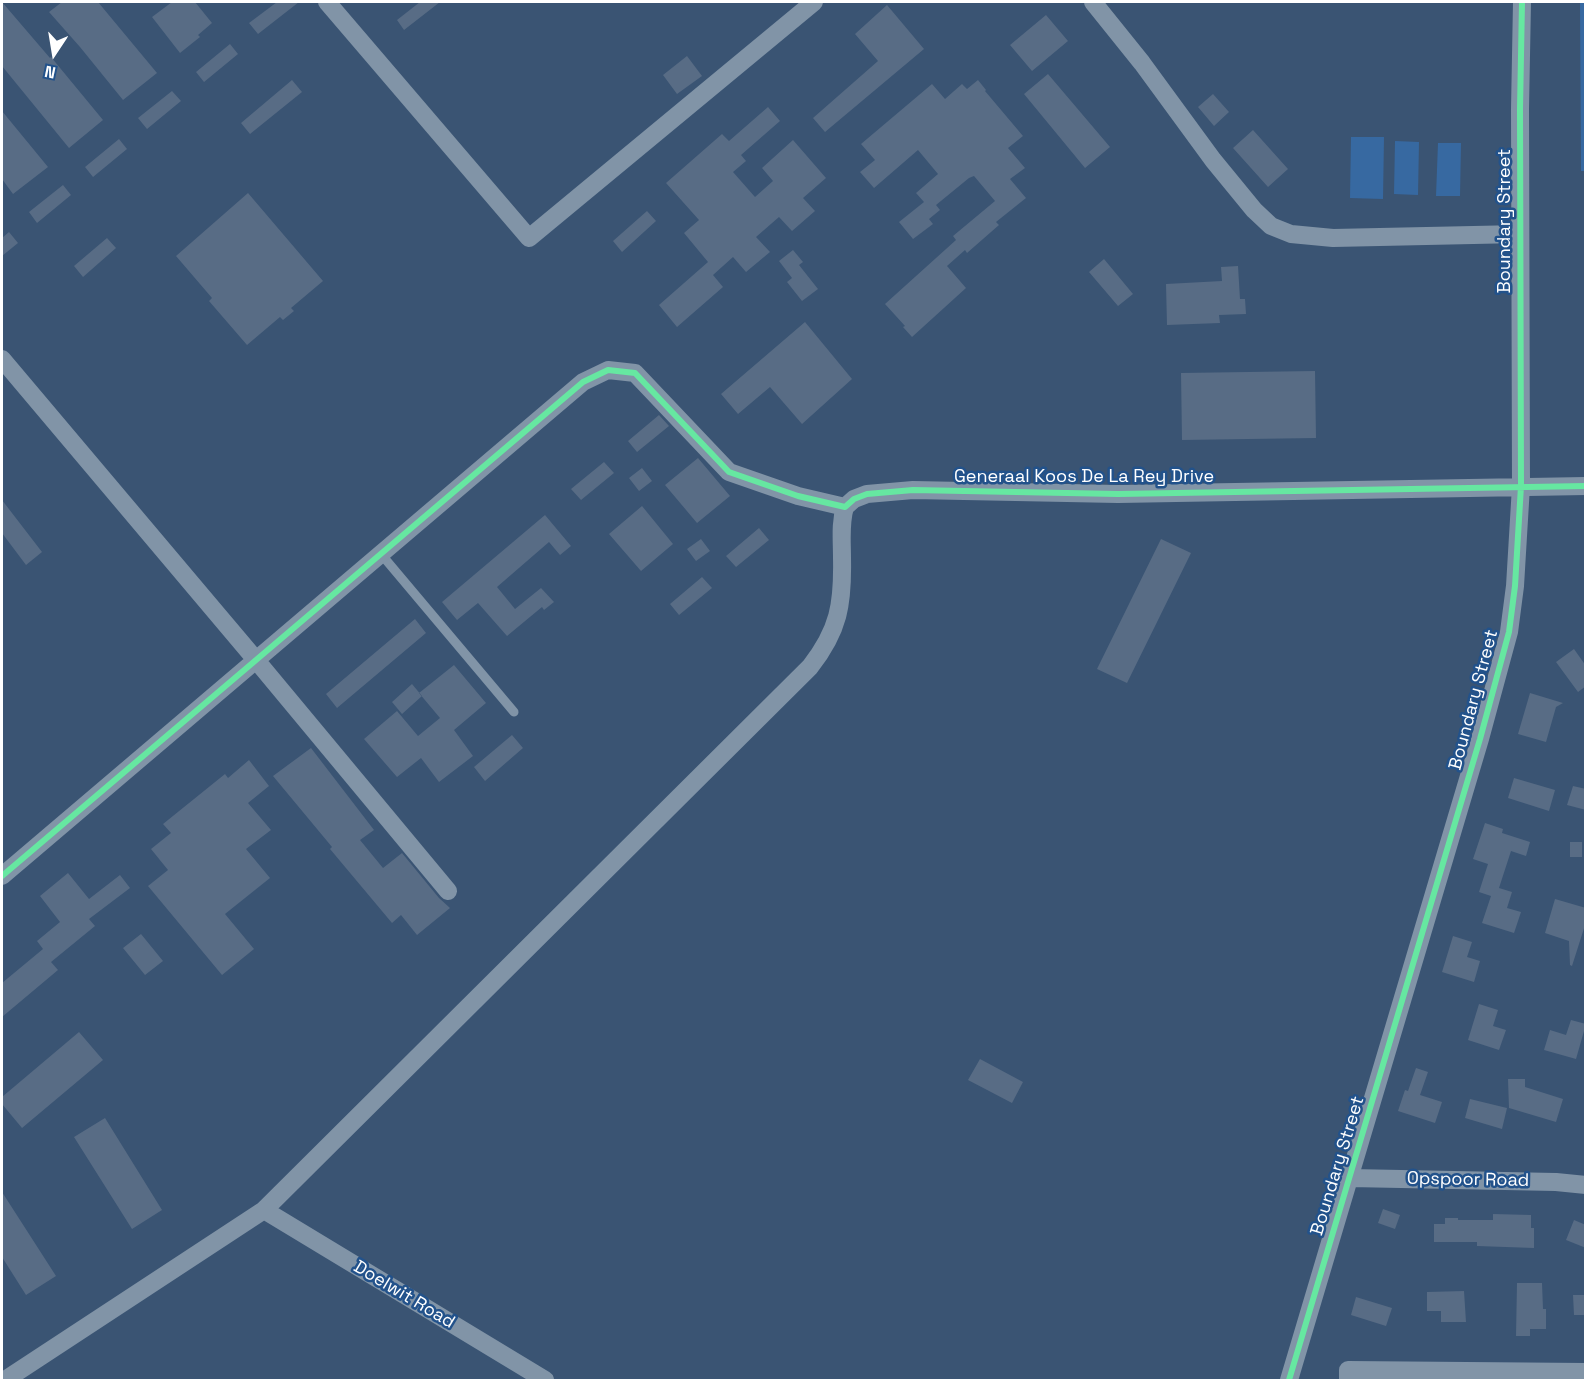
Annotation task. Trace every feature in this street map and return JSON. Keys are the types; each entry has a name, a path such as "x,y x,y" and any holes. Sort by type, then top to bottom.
{"street":[{"path":"327,2 529,238 814,2"},
{"path":"1093,2 1142,63 1213,160 1254,210 1271,226 1291,234 1333,238 1521,234"},
{"name":"Boundary Street","path":"1288,1380 1480,740 1509,632 1515,586 1521,486 1522,2"},
{"path":"2,359 448,891"},
{"path":"2,876 583,382 608,370 635,373 729,472 798,496 845,507 842,518 842,579 837,620 826,646 810,667 264,1210 5,1380"},
{"name":"Generaal Koos De La Rey Drive","path":"845,507 854,499 867,494 913,490 1118,495 1586,486"},
{"name":"Opspoor Road","path":"1350,1178 1556,1182 1586,1185"},
{"name":"Doelwit Road","path":"264,1210 545,1380"},
{"path":"1348,1375 1551,1376 1586,1372"}],"lane":[{"path":"381,554 514,712"}],"shaded area":[{"path":"1580,2 1586,2 1585,171 1581,171"},
{"path":"1351,137 1384,137 1383,199 1350,198"},
{"path":"1395,141 1419,142 1418,195 1394,194"},
{"path":"1438,143 1461,143 1460,196 1436,196"}],"building":[{"path":"2,2 103,120 69,148 2,66"},
{"path":"62,2 98,2 157,73 123,100 49,12"},
{"path":"172,2 195,2 212,23 198,35 200,37 180,53 152,17"},
{"path":"277,2 299,2 258,34 249,23"},
{"path":"420,2 440,2 404,30 397,20"},
{"path":"887,5 924,49 825,132 813,118 878,61 855,34"},
{"path":"1046,15 1068,41 1032,71 1010,45"},
{"path":"230,44 238,54 204,82 196,72"},
{"path":"687,56 702,76 677,94 663,75"},
{"path":"1048,74 1110,147 1085,168 1024,94"},
{"path":"292,80 302,92 250,134 241,123"},
{"path":"978,80 1023,136 1008,148 1025,168 1010,179 1026,198 996,222 999,225 967,253 965,250 947,266 966,288 912,337 885,304 956,240 953,236 995,201 974,176 969,178 936,205 940,210 929,219 933,224 913,239 899,222 924,202 916,193 938,174 918,150 874,188 860,172 875,160 861,144 932,84 945,99 962,84 967,89"},
{"path":"172,91 181,101 147,129 138,118"},
{"path":"1213,94 1229,112 1214,126 1198,107"},
{"path":"768,107 780,121 741,155 746,161 733,172 755,197 773,181 762,168 793,140 826,178 803,198 815,211 792,231 779,217 756,237 770,252 746,272 733,257 713,275 723,287 677,327 659,305 708,262 684,233 699,220 666,183 722,134 729,141"},
{"path":"2,111 48,167 13,194 2,179"},
{"path":"1253,130 1288,169 1268,187 1233,148"},
{"path":"119,139 127,149 93,177 85,167"},
{"path":"63,185 71,195 37,223 29,212"},
{"path":"248,193 323,281 291,308 294,311 283,320 280,317 247,345 209,301 212,298 176,256"},
{"path":"647,211 656,221 622,252 613,241"},
{"path":"9,232 18,243 2,256 2,238"},
{"path":"107,238 116,248 83,277 74,266"},
{"path":"793,250 803,262 799,265 818,289 802,301 787,282 792,278 779,261"},
{"path":"1104,259 1133,294 1118,306 1089,272"},
{"path":"1238,266 1240,299 1245,299 1246,314 1219,315 1220,323 1167,325 1166,284 1222,281 1221,267"},
{"path":"805,322 852,379 802,424 770,387 738,414 721,394"},
{"path":"1315,371 1316,438 1182,440 1181,373"},
{"path":"659,415 669,426 637,452 628,441"},
{"path":"698,458 730,496 697,523 665,485"},
{"path":"604,462 614,473 581,500 571,489"},
{"path":"642,468 652,481 639,491 629,478"},
{"path":"2,500 42,552 26,565 2,533"},
{"path":"642,506 673,544 641,571 609,534"},
{"path":"545,515 571,546 560,555 549,542 497,587 515,609 541,588 554,602 544,610 542,607 507,636 478,603 457,620 442,602"},
{"path":"759,528 769,540 736,567 726,556"},
{"path":"701,539 710,551 696,561 687,549"},
{"path":"1161,539 1191,553 1127,683 1097,669"},
{"path":"702,577 712,588 679,615 670,604"},
{"path":"415,619 426,633 337,708 326,694"},
{"path":"1574,649 1586,666 1586,686 1578,692 1556,662"},
{"path":"454,665 486,703 454,730 473,756 439,782 421,758 397,777 364,739 397,711 418,736 440,718 419,693"},
{"path":"412,684 422,696 402,714 392,702"},
{"path":"1530,693 1563,703 1556,707 1546,742 1518,734"},
{"path":"512,735 523,748 485,781 474,767"},
{"path":"311,748 374,830 360,840 383,868 402,853 450,908 417,935 401,915 392,923 273,776"},
{"path":"249,760 269,786 248,803 271,830 246,849 270,878 225,914 254,949 222,975 148,886 168,870 151,849 171,833 163,824 225,774 228,778"},
{"path":"1514,778 1555,790 1549,811 1508,798"},
{"path":"1573,786 1586,789 1586,810 1567,805"},
{"path":"1485,823 1503,829 1502,833 1530,842 1526,856 1511,851 1499,888 1512,892 1507,908 1521,912 1514,933 1482,923 1491,896 1479,892 1488,864 1473,859"},
{"path":"1570,842 1582,842 1582,857 1570,857"},
{"path":"68,873 89,899 120,875 130,888 89,919 95,926 51,962 58,970 2,1017 2,983 43,949 37,941 60,922 40,896"},
{"path":"1555,899 1586,908 1586,922 1572,966 1570,965 1569,941 1545,933"},
{"path":"141,934 163,961 145,975 123,948"},
{"path":"1453,936 1472,942 1467,957 1480,961 1474,982 1442,972"},
{"path":"1479,1004 1498,1010 1493,1026 1506,1030 1499,1050 1468,1040"},
{"path":"1571,1020 1586,1024 1576,1059 1544,1050 1550,1030 1566,1035"},
{"path":"79,1032 103,1060 22,1128 2,1104 2,1097"},
{"path":"980,1059 1023,1082 1012,1103 968,1080"},
{"path":"1416,1068 1428,1072 1420,1095 1442,1102 1435,1123 1398,1111"},
{"path":"1508,1079 1525,1079 1525,1087 1563,1099 1556,1122 1509,1108"},
{"path":"1470,1099 1507,1108 1502,1129 1465,1118"},
{"path":"105,1118 162,1210 132,1229 74,1137"},
{"path":"2,1192 56,1276 26,1295 2,1257"},
{"path":"1383,1209 1400,1215 1395,1229 1378,1223"},
{"path":"1493,1214 1531,1215 1531,1228 1534,1228 1534,1248 1477,1246 1477,1242 1434,1242 1434,1224 1445,1224 1445,1218 1493,1220"},
{"path":"1574,1220 1586,1225 1586,1248 1566,1240"},
{"path":"1517,1283 1542,1283 1546,1329 1530,1329 1530,1336 1516,1336"},
{"path":"1464,1291 1466,1322 1441,1322 1441,1311 1427,1311 1427,1292"},
{"path":"1573,1295 1586,1295 1586,1315 1574,1315"},
{"path":"1356,1297 1392,1308 1386,1326 1351,1315"}],"cycle path":[{"path":"1289,1380 1480,739 1509,632 1515,586 1521,486 1522,2"},
{"path":"2,876 583,382 608,370 635,373 729,472 798,496 845,507 854,499 867,494 913,490 1118,494 1586,486"}]}
